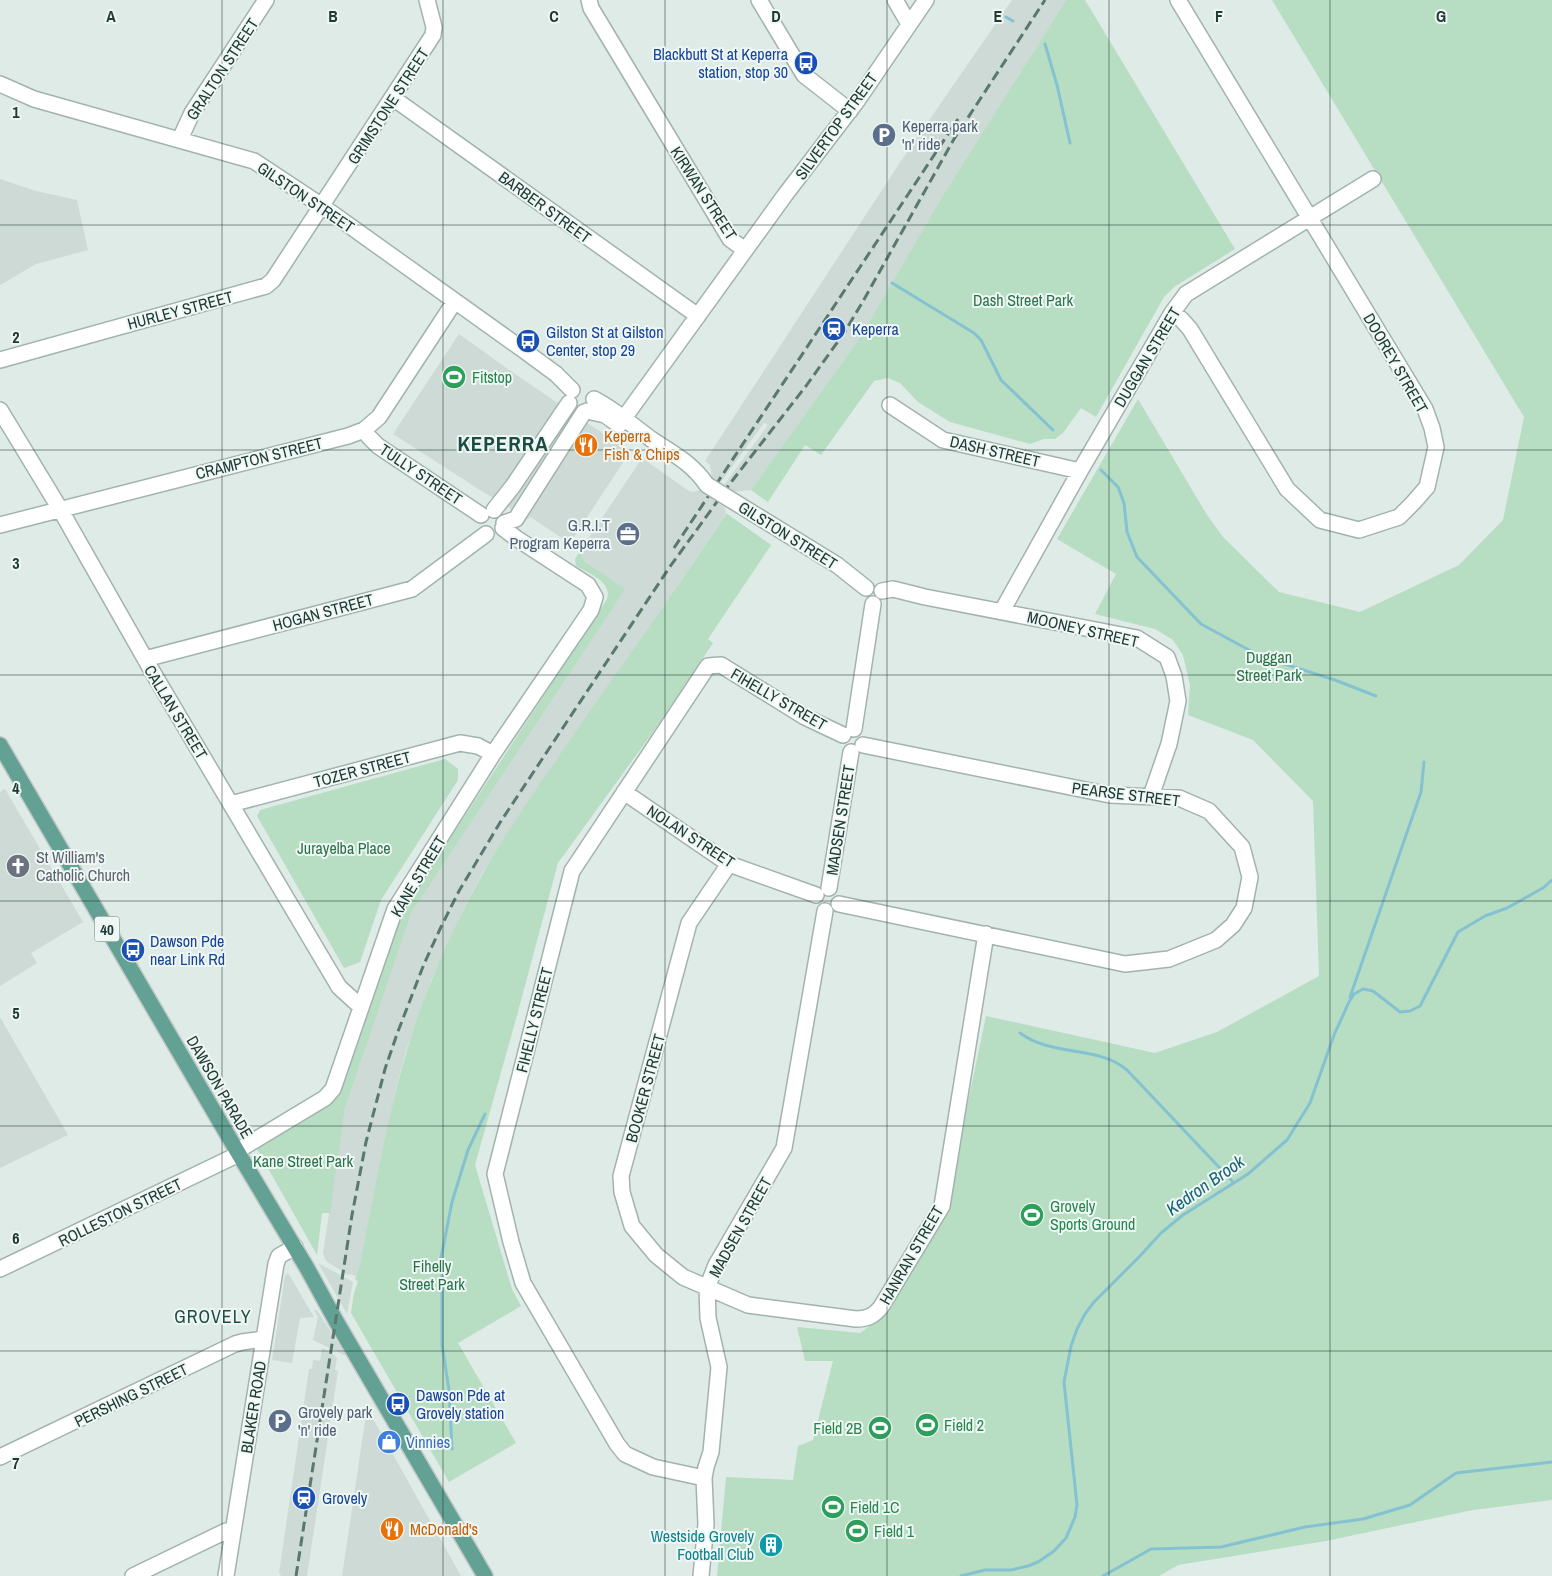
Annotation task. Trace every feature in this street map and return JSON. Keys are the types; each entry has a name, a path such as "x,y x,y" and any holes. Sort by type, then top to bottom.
{"main road":[{"name":"DAWSON PARADE","path":"0,745 485,1576"}],"street":[{"name":"GRALTON STREET","path":"180,139 192,113 266,0"},
{"name":"GRIMSTONE STREET","path":"322,206 433,35 434,26 427,0"},
{"name":"KIRWAN STREET","path":"589,0 591,8 730,239 745,250 622,422"},
{"path":"759,0 804,75 850,111"},
{"path":"895,0 909,24"},
{"name":"SILVERTOP STREET","path":"745,250 850,111 926,0"},
{"name":"DOOREY STREET","path":"1172,313 1182,319 1190,329 1287,489 1320,520 1359,530 1399,517 1426,487 1436,447 1425,409 1178,0"},
{"name":"GILSTON STREET","path":"0,84 34,99 254,161 322,206 556,374 570,397"},
{"name":"BARBER STREET","path":"393,98 698,316"},
{"name":"DUGGAN STREET","path":"1002,611 1080,471 1172,313 1186,294 1373,179"},
{"name":"HURLEY STREET","path":"0,360 266,286 273,280 322,206"},
{"name":"CRAMPTON STREET","path":"0,525 364,430 379,417 455,301"},
{"path":"580,387 591,391 588,407 516,519 503,526 498,533 486,534 479,526 512,486 570,397 580,387"},
{"path":"570,397 573,410 576,412 588,407"},
{"name":"DASH STREET","path":"890,405 943,440 1080,471"},
{"name":"GILSTON STREET","path":"588,407 622,422 687,462 707,485 837,565 866,588"},
{"name":"CALLAN STREET","path":"0,410 60,509 145,659 339,987 361,1007"},
{"name":"TULLY STREET","path":"364,430 369,438 378,446 488,513"},
{"path":"488,513 500,514 503,526"},
{"name":"KANE STREET","path":"238,1152 325,1098 333,1089 395,909 493,754 591,610 595,597 588,585 516,538 503,526"},
{"name":"HOGAN STREET","path":"145,659 412,589 486,534"},
{"path":"875,585 882,590 882,598 878,602 870,604 865,600 866,588 875,585"},
{"name":"MOONEY STREET","path":"882,590 893,589 1136,638 1167,656 1174,676 1178,701 1169,744 1151,796"},
{"path":"857,748 864,739 863,735 849,732 873,604"},
{"name":"FIHELLY STREET","path":"704,1478 653,1467 625,1454 617,1444 523,1283 495,1174 572,871 708,666 721,664 805,717 849,732"},
{"name":"TOZER STREET","path":"231,804 460,743 478,746 493,754"},
{"name":"PEARSE STREET","path":"832,908 986,934 1125,964 1169,959 1216,940 1233,925 1244,908 1250,877 1242,847 1209,811 1179,798 1110,795 857,748"},
{"name":"MADSEN STREET","path":"823,891 857,748"},
{"name":"NOLAN STREET","path":"624,792 729,864 823,891"},
{"name":"BOOKER STREET","path":"707,1288 683,1276 668,1265 639,1236 632,1226 626,1207 622,1192 621,1176 689,923 729,864"},
{"path":"833,889 839,894 832,908 818,906 816,903 823,891 833,889"},
{"name":"MADSEN STREET","path":"701,1576 706,1524 704,1478 711,1452 718,1368 708,1318 707,1288 716,1265 784,1148 832,908"},
{"name":"HANRAN STREET","path":"707,1288 748,1305 761,1308 856,1319 868,1317 876,1313 942,1206 986,934"},
{"name":"ROLLESTON STREET","path":"0,1269 238,1152"},
{"name":"BLAKER ROAD","path":"226,1576 276,1264 279,1256 294,1247"},
{"name":"PERSHING STREET","path":"0,1457 235,1344 264,1339"},
{"path":"133,1576 226,1531 233,1532"}],"shaded area":[{"path":"1012,0 1066,0 939,202 859,339 751,490 732,492 724,485 768,425 764,423 721,482 719,483 712,478 710,465 705,461 899,164"},
{"path":"0,179 36,191 77,200 88,250 36,264 0,285"},
{"path":"459,334 630,452 570,543 530,517 528,519 480,490 393,434"},
{"path":"642,458 689,491 701,490 725,508 726,515 514,823 482,874 464,908 432,978 406,1051 396,1089 360,1265 356,1276 348,1275 326,1261 323,1253 345,1108 405,927 418,902 624,589 584,561 580,551"},
{"path":"5,789 83,922 31,953 37,963 0,986 0,792"},
{"path":"0,1017 68,1135 0,1168"},
{"path":"318,1263 353,1282 347,1314"},
{"path":"288,1273 314,1317 300,1318 292,1363 272,1360 285,1276"},
{"path":"314,1310 317,1310 346,1356 313,1340 318,1317"},
{"path":"322,1348 337,1358 335,1370 338,1371 307,1576 280,1576 309,1369 312,1369 313,1360 320,1361"},
{"path":"367,1408 461,1576 342,1576"}],"green space":[{"name":"Dash Street Park","path":"1066,0 1085,0 1235,249 1174,287 1164,297 1096,417 1081,408 1063,433 1055,439 1044,439 1030,444 950,422 918,402 900,383 888,378 874,381 821,455 805,445 768,502 751,490 859,339 939,202"},
{"name":"Duggan Street Park","path":"1272,0 1552,0 1552,1500 1473,1510 1326,1541 1178,1565 1159,1576 717,1576 726,1477 793,1480 798,1446 813,1440 833,1361 805,1361 797,1327 860,1333 878,1320 944,1217 986,1016 1155,1053 1217,1032 1319,976 1313,801 1253,740 1188,715 1190,685 1183,655 1173,640 1155,629 1095,614 1116,574 1057,539 1138,399 1207,515 1223,537 1279,592 1360,612 1459,565 1503,520 1524,417"},
{"name":"Fihelly Street Park","path":"726,513 771,545 708,639 713,643 658,725 558,863 475,1165 512,1289 521,1306 458,1343 516,1443 449,1482 351,1313 358,1281 355,1279 360,1264 389,1119 408,1047 419,1012 447,944 489,863 529,800 691,567"},
{"name":"Kane Street Park","path":"580,551 584,561 625,589 411,913 345,1108 330,1213 322,1213 317,1255 256,1147 312,1116 338,1093 398,918 607,599 608,593 603,583 576,566 575,559"},
{"name":"Jurayelba Place","path":"445,759 458,769 458,780 381,900 360,962 344,968 257,816 260,810"}],"waterway":[{"path":"1006,17 1013,21"},
{"path":"1045,44 1057,85 1070,143"},
{"path":"892,283 974,333 981,340 1001,380 1053,430"},
{"path":"1101,470 1118,487 1124,503 1127,532 1137,557 1201,624 1262,657 1335,680 1376,696"},
{"path":"1350,997 1421,792 1424,762"},
{"name":"Kedron Brook","path":"961,1576 985,1570 1011,1570 1028,1566 1038,1562 1054,1551 1066,1538 1075,1517 1077,1505 1064,1382 1071,1346 1077,1329 1094,1302 1161,1233 1183,1215 1248,1174 1287,1140 1310,1103 1334,1035 1354,994 1363,989 1373,991 1400,1012 1410,1011 1420,1006 1458,932 1485,916 1507,908 1543,888 1552,880"},
{"path":"1020,1033 1046,1045 1103,1057 1127,1070 1234,1183"},
{"path":"441,1258 452,1202 468,1150 485,1114"},
{"path":"442,1269 442,1345 449,1390 452,1449"},
{"name":"Kedron Brook","path":"1103,1576 1151,1549 1221,1547 1305,1527 1363,1519 1410,1505 1456,1473 1552,1462"}],"railway":[{"path":"296,1576 352,1215 366,1142 385,1069 397,1034 424,964 441,927 459,891 501,821 669,568 844,333 954,139 1045,0"},
{"path":"674,548 958,119"}],"place":[{"name":"Blackbutt St at Keperra station, stop 30","path":"806,63"},
{"name":"Keperra park 'n' ride","path":"884,135"},
{"name":"Keperra","path":"834,329"},
{"name":"Gilston St at Gilston Center, stop 29","path":"528,341"},
{"name":"Fitstop","path":"454,377"},
{"name":"Keperra Fish & Chips","path":"586,445"},
{"name":"G.R.I.T Program Keperra","path":"628,534"},
{"name":"St William's Catholic Church","path":"18,866"},
{"name":"Dawson Pde near Link Rd","path":"133,950"},
{"name":"Grovely Sports Ground","path":"1032,1215"},
{"name":"Dawson Pde at Grovely station","path":"398,1404"},
{"name":"Grovely park 'n' ride","path":"280,1421"},
{"name":"Field 2","path":"927,1425"},
{"name":"Field 2B","path":"880,1428"},
{"name":"Vinnies","path":"389,1442"},
{"name":"Grovely","path":"304,1498"},
{"name":"Field 1C","path":"833,1507"},
{"name":"McDonald's","path":"392,1529"},
{"name":"Field 1","path":"857,1531"},
{"name":"Westside Grovely Football Club","path":"771,1545"}],"district":[{"name":"KEPERRA","path":"503,443"},
{"name":"GROVELY","path":"213,1316"}]}
